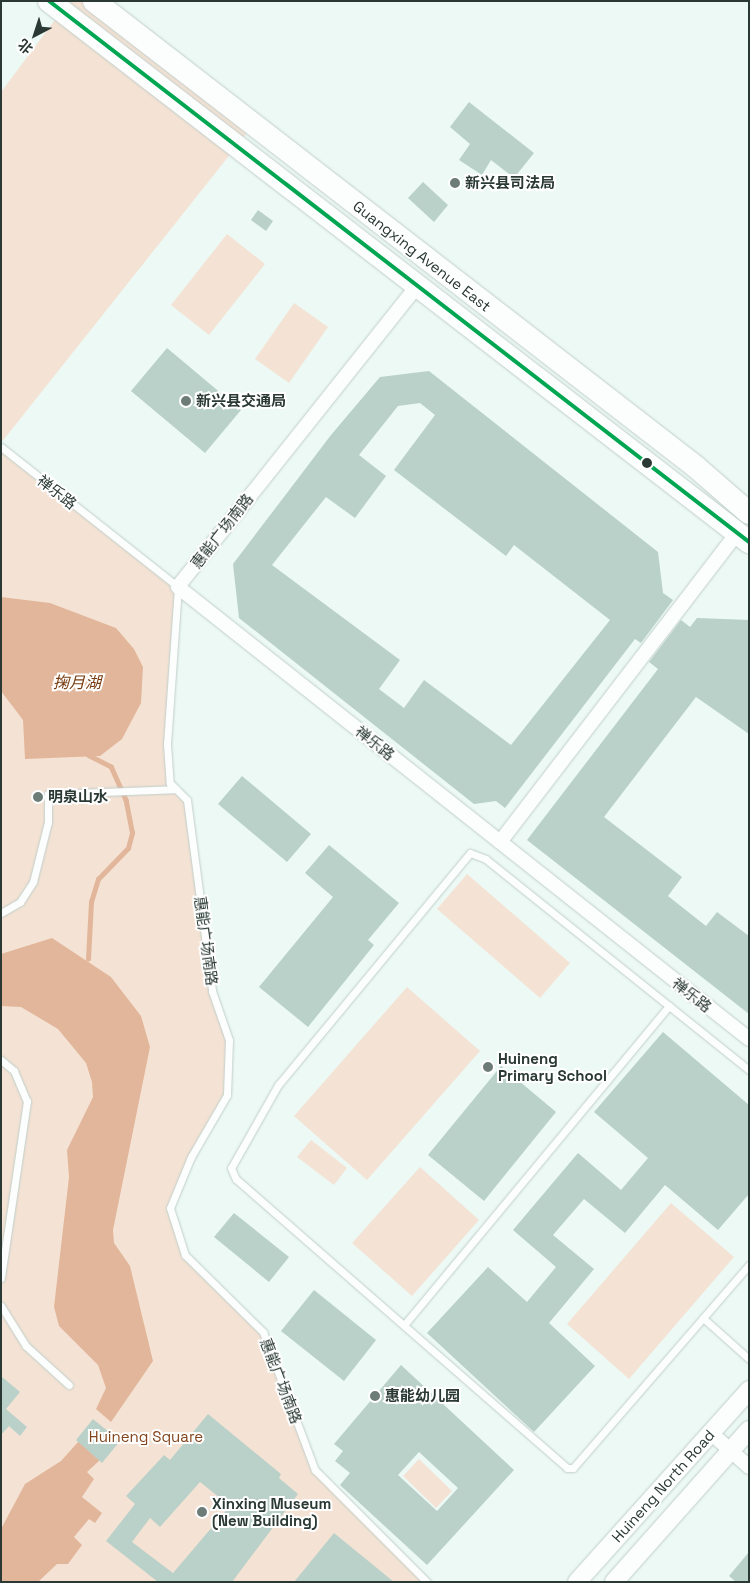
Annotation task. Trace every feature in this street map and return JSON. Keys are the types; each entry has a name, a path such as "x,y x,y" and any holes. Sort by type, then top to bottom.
{"highway":[{"name":"Guangxing Avenue East","path":"49,1 743,537"},
{"name":"Guangxing Avenue East","path":"94,1 688,461 749,513"}],"street":[{"name":"惠能广场南路","path":"178,587 417,286"},
{"path":"500,842 743,537"},
{"name":"禅乐路","path":"178,587 749,1039"},
{"name":"Huineng North Road","path":"577,1582 749,1390"},
{"name":"Huineng North Road","path":"614,1582 749,1430"},
{"path":"711,1432 749,1467"}],"lane":[{"name":"禅乐路","path":"1,447 178,587"},
{"name":"惠能广场南路","path":"178,587 167,744 170,783 187,800 212,991 229,1040 226,1095 191,1157 170,1208 185,1255 263,1332 315,1470 427,1582"},
{"path":"1,913 20,902 33,882 48,822 48,794 176,789"},
{"path":"749,1070 486,859 470,853 278,1085 231,1168 236,1179 567,1468 573,1468 749,1265"},
{"path":"404,1325 669,1006"},
{"path":"1,1060 14,1071 27,1100 1,1278"},
{"path":"1,1306 26,1346 69,1386"},
{"path":"703,1318 749,1359"}],"green space":[{"path":"69,1 94,1 255,123 1,443 1,92"},
{"path":"227,234 265,264 209,335 171,305"},
{"path":"294,303 328,327 289,383 255,359"},
{"name":"Huineng Square","path":"1,447 178,587 167,744 170,783 187,800 212,991 229,1040 227,1095 191,1157 170,1208 185,1255 263,1332 315,1470 427,1582 1,1582"},
{"path":"467,874 570,963 540,998 437,909"},
{"path":"407,987 480,1051 367,1180 294,1116"},
{"path":"311,1140 347,1168 334,1185 297,1157"},
{"path":"420,1167 479,1220 412,1296 352,1243"},
{"path":"671,1203 734,1257 629,1379 567,1324"},
{"path":"419,1459 452,1491 436,1508 403,1476"}],"water":[{"name":"掬月湖","path":"1,597 50,603 116,628 134,649 143,667 141,703 122,739 100,756 25,759 23,720 1,691"},
{"path":"52,938 111,977 141,1016 150,1047 113,1230 114,1243 130,1266 153,1361 111,1422 96,1409 106,1388 98,1365 59,1326 54,1307 69,1177 67,1150 93,1097 92,1082 86,1063 58,1029 21,1007 1,1006 1,954"},
{"path":"87,1432 100,1460 87,1472 94,1479 82,1497 102,1513 95,1523 89,1519 74,1537 82,1545 68,1564 57,1564 38,1582 1,1582 1,1529 25,1484 61,1461"}],"building":[{"path":"469,102 534,153 514,178 491,160 482,175 459,160 470,144 450,127"},
{"path":"423,182 448,205 434,222 408,198"},
{"path":"258,210 273,221 266,231 251,220"},
{"name":"新兴县交通局","path":"167,348 241,410 205,453 131,391"},
{"path":"429,371 658,552 663,593 673,600 641,643 635,639 505,808 496,801 474,804 239,618 233,564 331,435 380,377","holes":["420,403 435,415 394,470 506,556 514,545 610,620 511,745 424,680 404,708 379,689 400,660 272,565 326,497 355,518 386,476 359,455 398,406"]},
{"path":"697,618 749,620 749,734 696,697 604,817 682,877 668,896 706,926 717,912 749,936 749,1014 527,840 658,669 649,662 681,620 690,627"},
{"path":"242,776 311,834 287,862 218,804"},
{"path":"329,845 399,903 368,940 374,945 308,1027 259,987 333,897 305,873"},
{"path":"663,1032 749,1105 749,1194 718,1230 665,1185 625,1233 584,1199 553,1235 594,1269 549,1323 595,1366 534,1432 427,1333 488,1267 527,1302 556,1267 513,1230 578,1153 621,1190 648,1158 594,1112"},
{"path":"501,1066 556,1112 484,1201 428,1155"},
{"path":"234,1213 289,1257 269,1282 214,1237"},
{"path":"314,1290 376,1340 344,1381 281,1331"},
{"path":"401,1365 514,1470 427,1565 340,1485 350,1473 335,1461 343,1451 334,1444","holes":["419,1452 458,1488 437,1511 398,1475"]},
{"path":"1,1376 20,1392 6,1409 27,1427 20,1436 9,1426 1,1435"},
{"path":"208,1414 281,1474 279,1478 298,1494 232,1582 158,1582 106,1541 135,1504 126,1496 164,1455 170,1460","holes":["200,1482 230,1506 173,1573 132,1542 150,1518 160,1527"]},
{"path":"93,1419 120,1441 102,1463 76,1440"},
{"path":"334,1533 394,1582 294,1582"},
{"path":"749,1552 749,1582 736,1582 729,1576"}],"waterway":[{"path":"88,959 91,902 98,879 128,848 132,833 126,801 111,767 89,756"}],"transit line":[{"path":"49,1 749,542"}],"place":[{"name":"新兴县司法局","path":"455,183"},
{"name":"新兴县交通局","path":"186,401"},
{"name":"明泉山水","path":"38,797"},
{"name":"Huineng Primary School","path":"488,1067"},
{"name":"惠能幼儿园","path":"375,1396"},
{"name":"Xinxing Museum (New Building)","path":"202,1512"}]}
